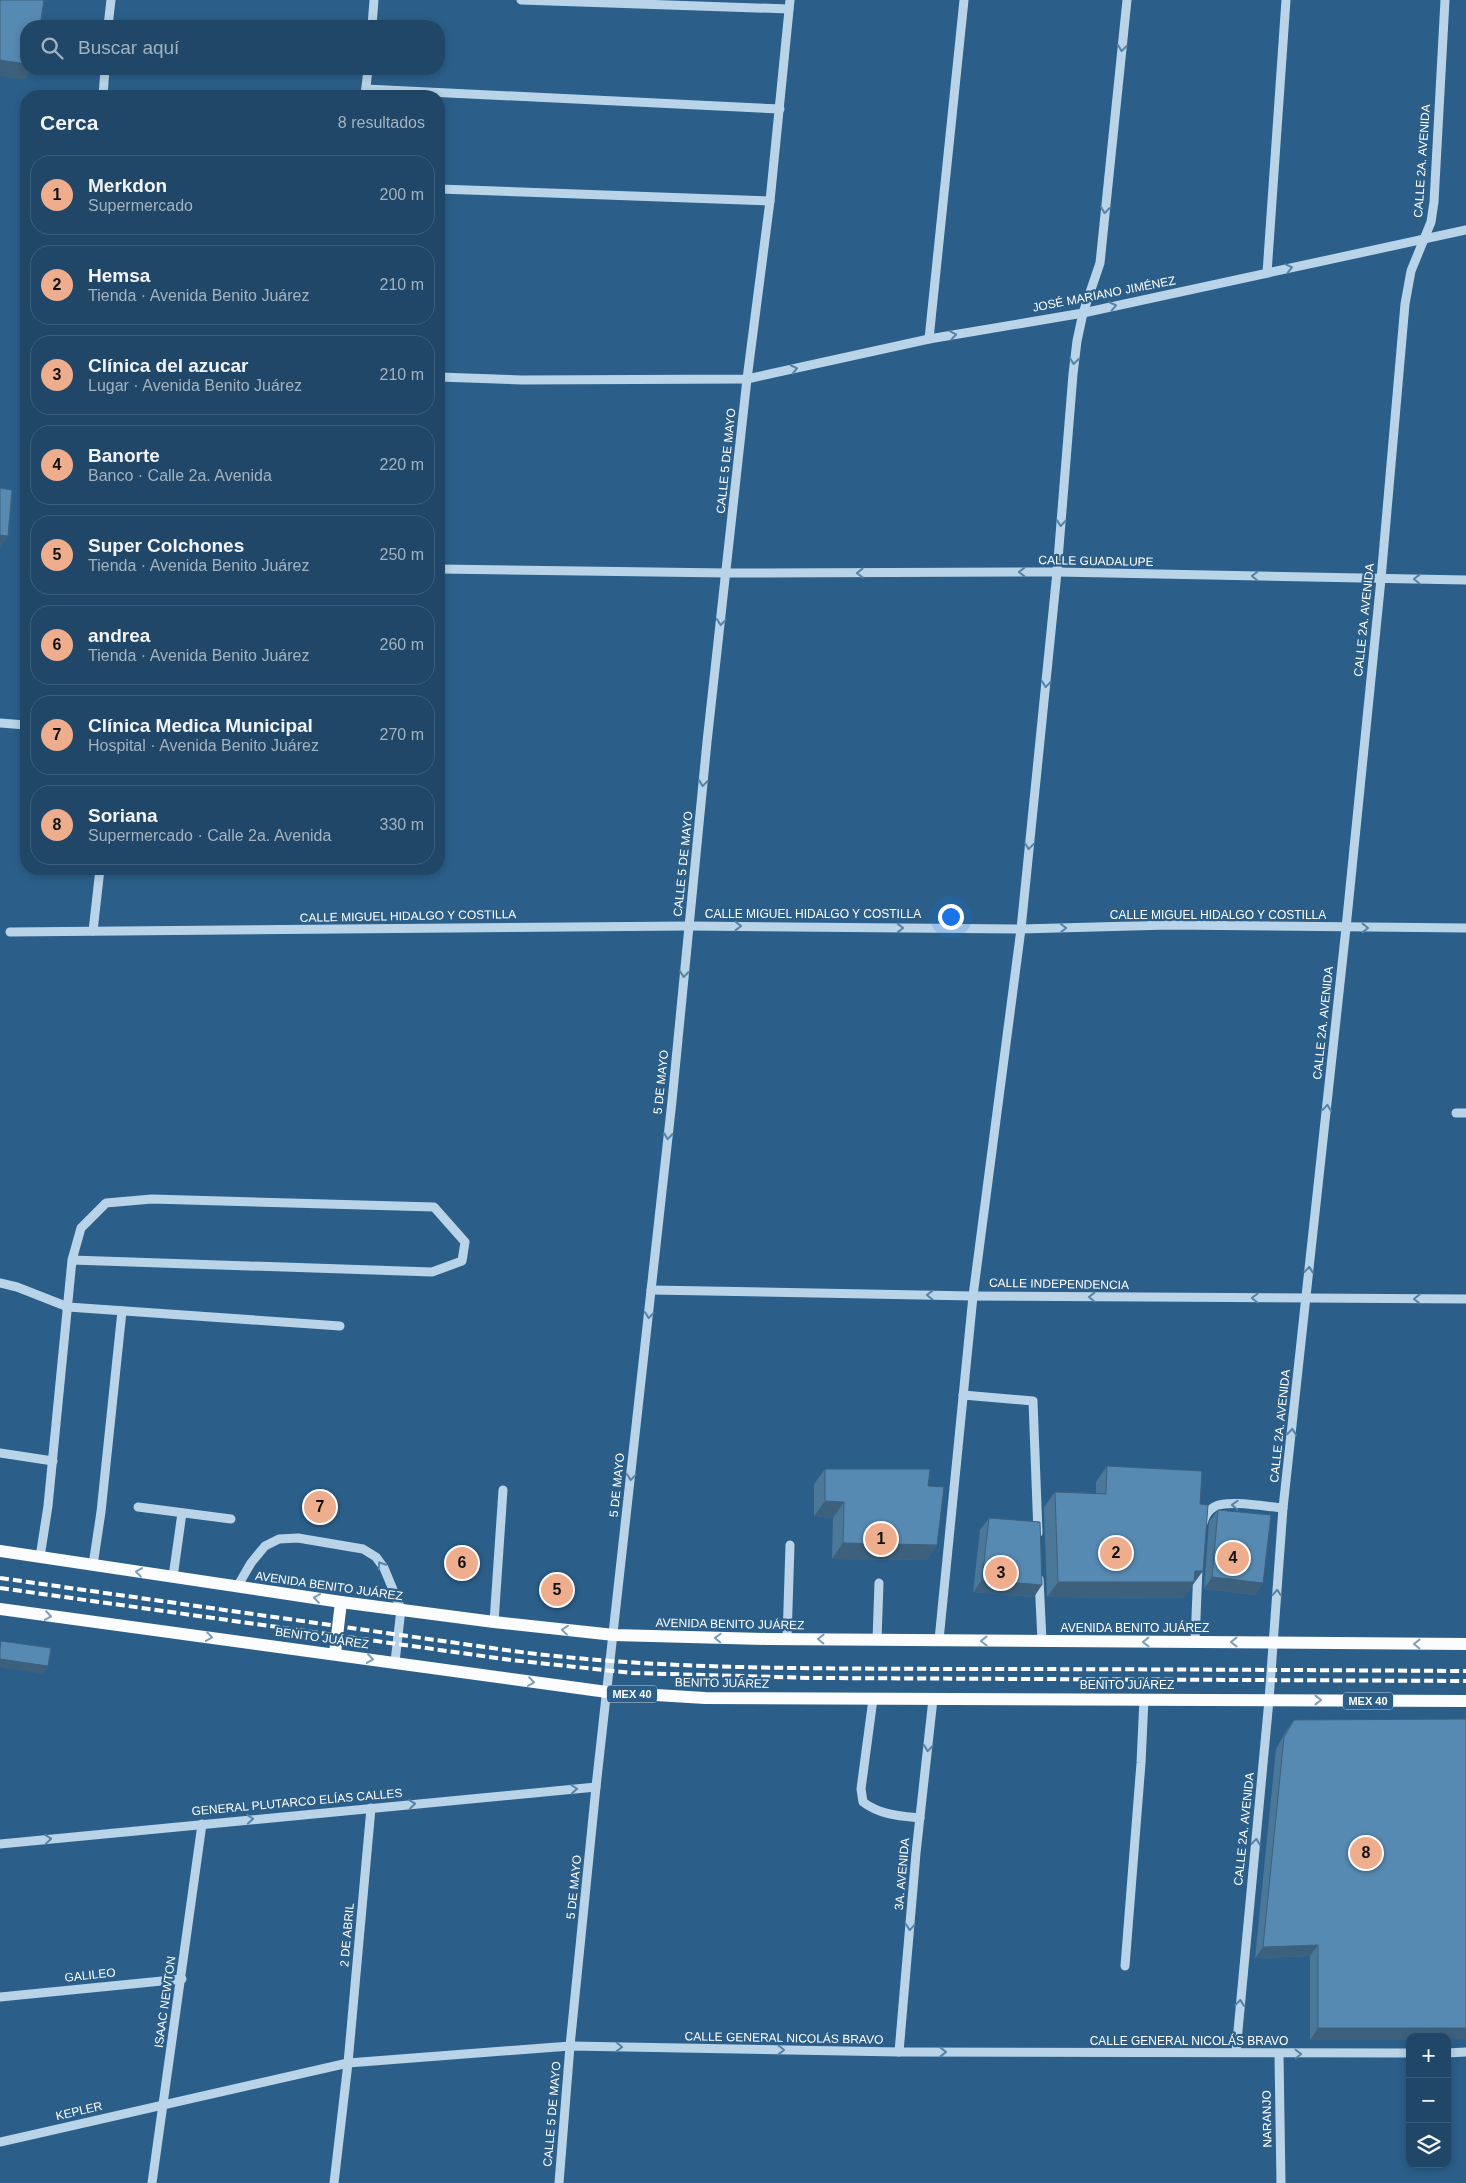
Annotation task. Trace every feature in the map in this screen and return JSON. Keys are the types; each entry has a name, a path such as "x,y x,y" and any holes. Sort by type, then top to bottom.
{"main road":[{"name":"AVENIDA BENITO JUÁREZ","path":"0,1551 341,1602 614,1635 877,1640 1466,1644"},
{"path":"335,1654 341,1602"},
{"name":"BENITO JUÁREZ","path":"0,1609 607,1692 705,1698 1270,1700"},
{"name":"MEX 40","path":"1270,1700 1466,1701"}],"street":[{"path":"108,20 110,0"},
{"path":"372,20 374,0"},
{"path":"521,0 790,4"},
{"path":"929,340 964,0"},
{"path":"939,1640 973,1296 1021,929 1057,572 1073,374 1077,341 1100,263 1127,0"},
{"path":"1267,273 1286,0"},
{"name":"CALLE 2A. AVENIDA","path":"1236,2052 1270,1700 1283,1508 1346,928 1381,579 1405,304 1412,271 1431,222 1434,202 1445,0"},
{"name":"CALLE 5 DE MAYO","path":"689,926 746,379 770,201 790,4"},
{"path":"103,90 105,75"},
{"path":"366,90 367,75"},
{"path":"445,95 780,109"},
{"path":"445,189 770,201"},
{"name":"JOSÉ MARIANO JIMÉNEZ","path":"445,377 522,380 746,379 929,340 1084,313 1466,230"},
{"name":"CALLE GUADALUPE","path":"445,569 726,573 1057,572 1466,580"},
{"path":"0,723 20,725"},
{"path":"93,931 99,875"},
{"name":"CALLE MIGUEL HIDALGO Y COSTILLA","path":"10,932 689,926 1021,929 1169,925 1466,928"},
{"name":"5 DE MAYO","path":"570,2046 596,1787 652,1290 689,926"},
{"path":"1456,1113 1466,1113"},
{"path":"40,1557 53,1461 72,1260 81,1228 106,1203 152,1199 434,1207 465,1242 462,1261 432,1272 72,1260"},
{"path":"0,1282 68,1307 340,1326"},
{"name":"CALLE INDEPENDENCIA","path":"652,1290 973,1296 1466,1299"},
{"path":"93,1565 101,1512 122,1311"},
{"path":"963,1395 1033,1401 1038,1545"},
{"path":"0,1453 53,1461"},
{"path":"494,1622 503,1490"},
{"path":"1201,1530 1205,1515 1215,1506 1229,1504 1283,1508"},
{"path":"138,1507 231,1519"},
{"path":"173,1577 182,1513"},
{"path":"237,1587 251,1562 265,1546 279,1539 298,1538 363,1549 376,1557 384,1568 401,1609 395,1662"},
{"path":"787,1639 790,1545"},
{"path":"1195,1642 1199,1559"},
{"path":"1039,1574 1042,1641"},
{"path":"877,1640 879,1583"},
{"path":"873,1699 861,1789 863,1802 872,1809 893,1815 920,1818"},
{"name":"3A. AVENIDA","path":"899,2052 920,1818 933,1699"},
{"path":"1125,1966 1141,1763 1144,1699"},
{"name":"GENERAL PLUTARCO ELÍAS CALLES","path":"0,1844 596,1787"},
{"name":"2 DE ABRIL","path":"334,2183 348,2063 371,1808"},
{"name":"ISAAC NEWTON","path":"152,2183 182,1979 202,1824"},
{"name":"GALILEO","path":"0,1997 182,1979"},
{"name":"CALLE 5 DE MAYO","path":"559,2183 570,2046"},
{"name":"CALLE GENERAL NICOLÁS BRAVO","path":"164,2104 348,2063 570,2046 899,2052 1406,2053"},
{"path":"1451,2053 1466,2052"},
{"name":"NARANJO","path":"1279,2054 1281,2183"},
{"name":"KEPLER","path":"0,2142 164,2104"}],"building":[{"path":"0,0 44,0 41,20 20,20 20,63 0,60"},
{"path":"0,488 12,490 8,536 0,535"},
{"path":"1107,1466 1202,1471 1200,1504 1208,1505 1203,1571 1195,1571 1194,1582 1058,1582 1055,1492 1106,1494"},
{"path":"825,1469 930,1469 928,1486 944,1487 937,1545 843,1543 844,1502 825,1501"},
{"path":"1218,1510 1271,1515 1263,1583 1212,1577"},
{"path":"989,1518 1040,1522 1042,1585 982,1580"},
{"path":"1,1641 51,1648 48,1666 0,1659"},
{"path":"1466,1719 1466,2028 1318,2028 1318,1945 1263,1947 1284,1737 1294,1720"}],"railway":[{"path":"0,1578 513,1651 621,1662 785,1668 1466,1671"},
{"path":"0,1588 511,1660 632,1673 813,1678 1466,1681"}],"place":[{"name":"Clínica Medica Municipal","path":"320,1507"},
{"name":"Merkdon","path":"881,1539"},
{"name":"Hemsa","path":"1116,1553"},
{"name":"Banorte","path":"1233,1558"},
{"name":"andrea","path":"462,1563"},
{"name":"Clínica del azucar","path":"1001,1573"},
{"name":"Super Colchones","path":"557,1590"},
{"name":"Soriana","path":"1366,1853"}]}
